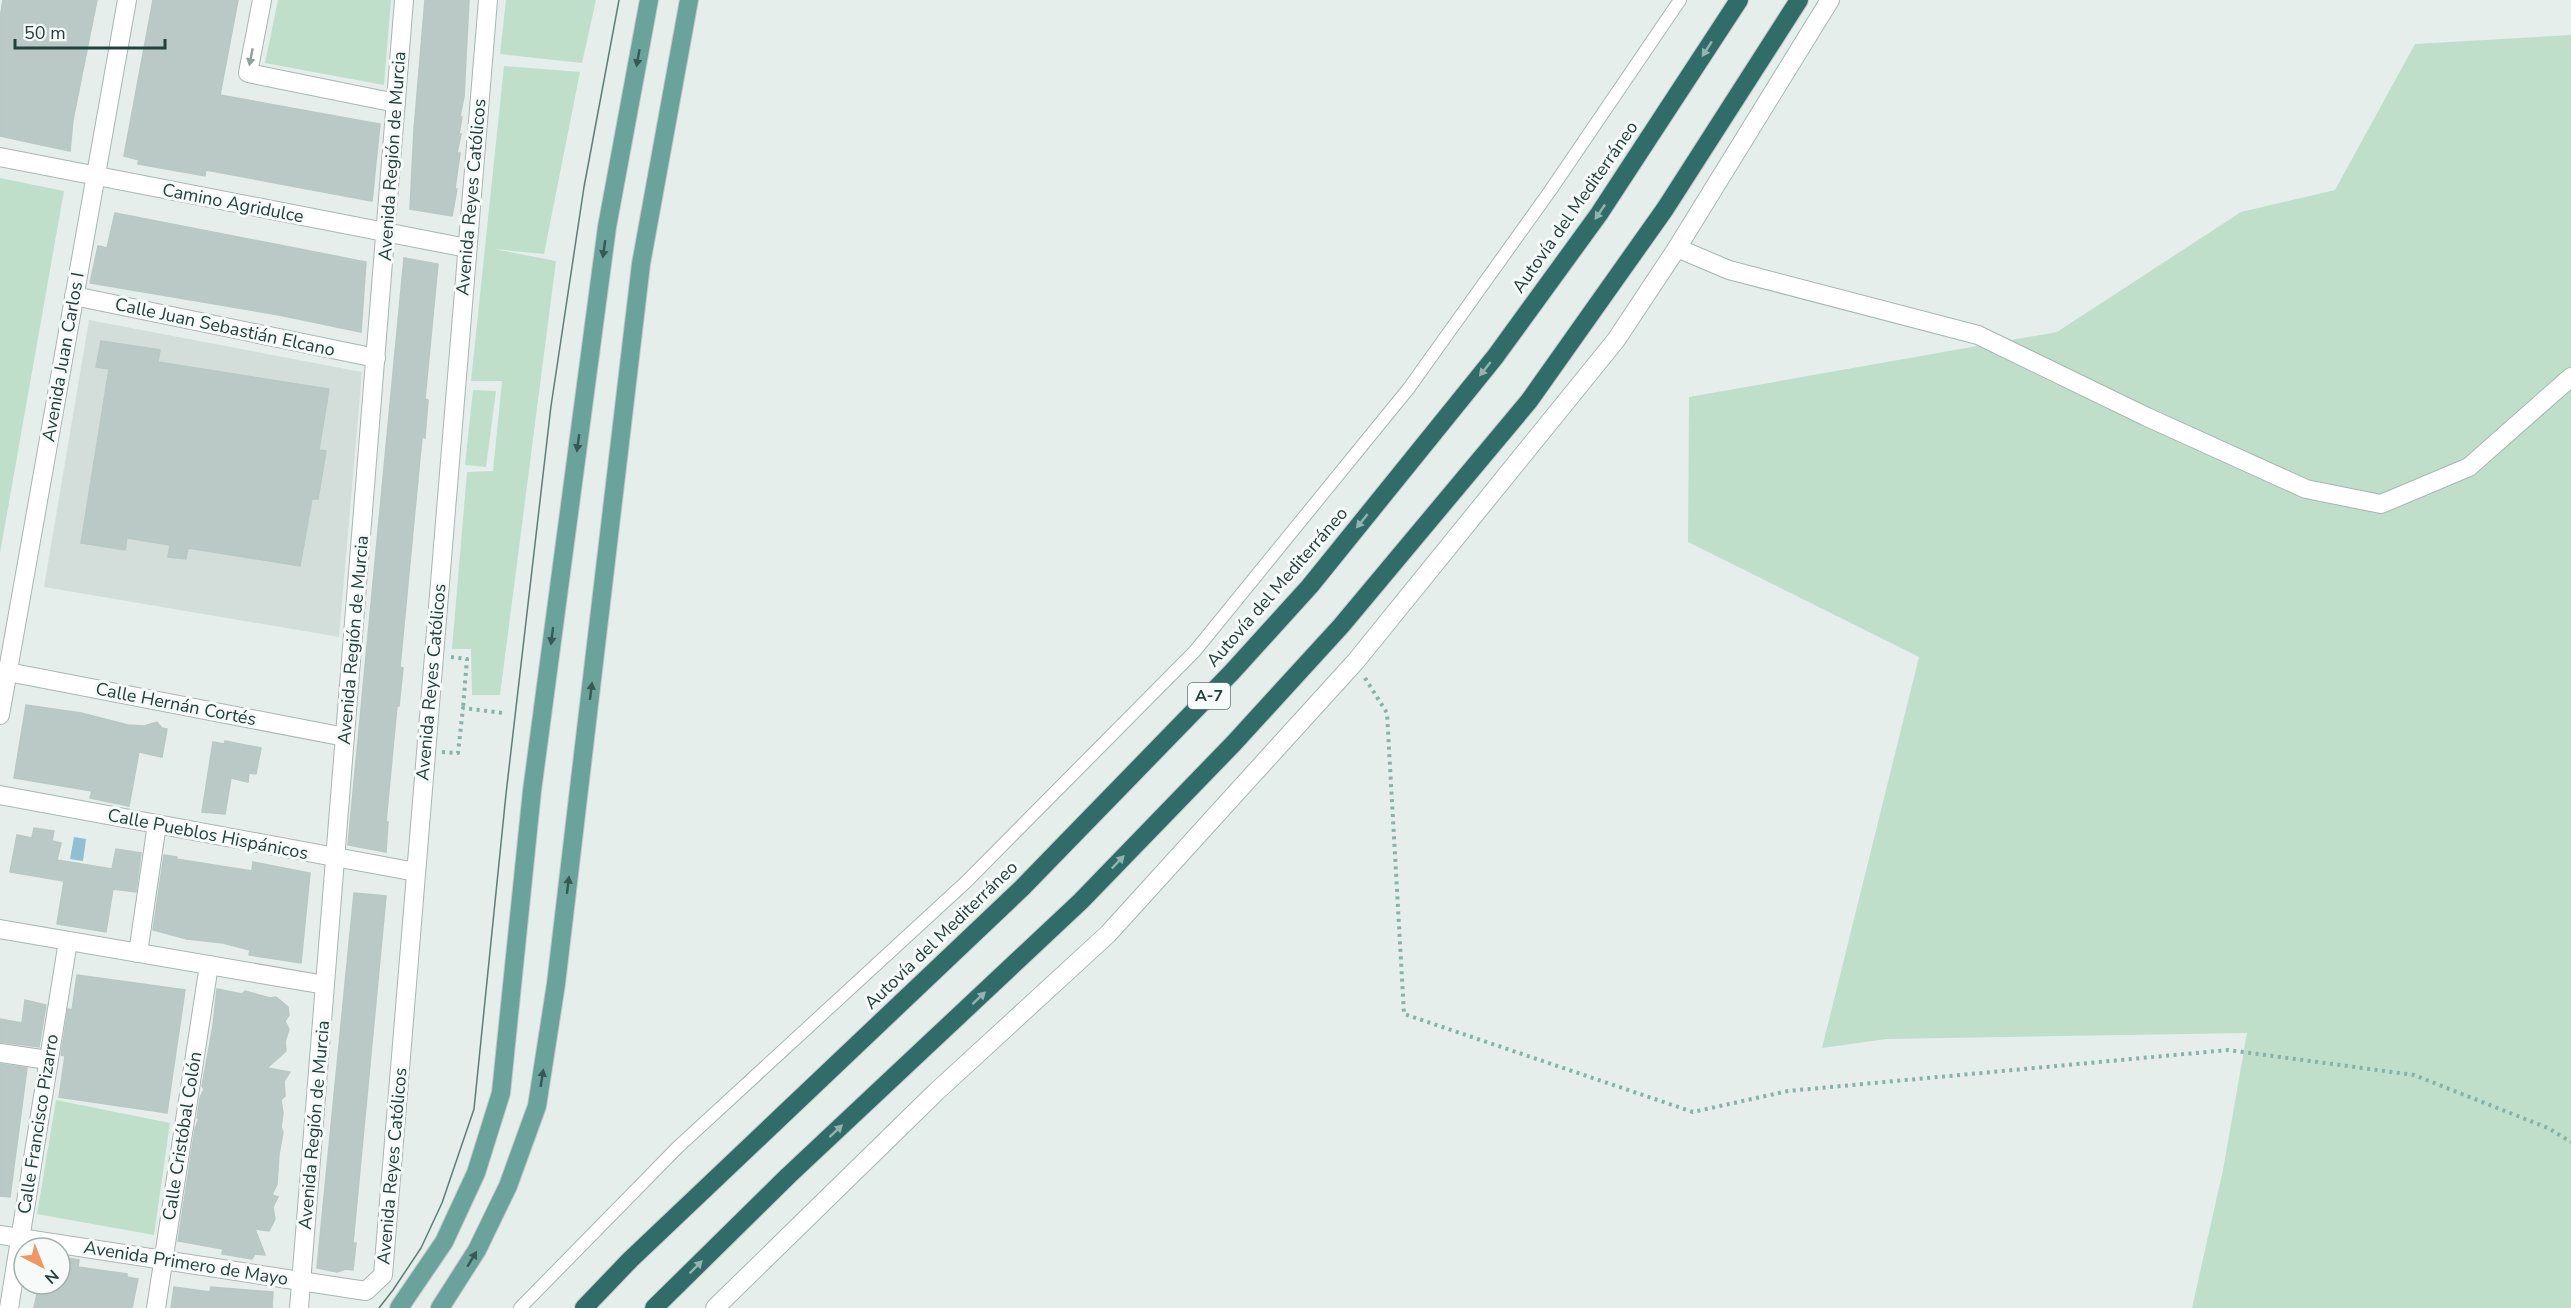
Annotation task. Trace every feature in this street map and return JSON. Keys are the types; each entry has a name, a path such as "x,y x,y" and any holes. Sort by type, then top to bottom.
{"highway":[{"name":"Autovía del Mediterráneo","path":"584,1308 630,1260 1022,888 1232,672 1310,586 1495,357 1599,214 1739,0"},
{"name":"A-7","path":"654,1308 788,1176 1081,901 1234,743 1341,626 1529,401 1665,209 1799,0"}],"main road":[{"path":"399,1308 444,1242 476,1173 501,1093 532,791 607,227 649,0"},
{"path":"440,1308 477,1250 508,1186 537,1106 558,972 640,264 689,0"}],"street":[{"name":"Avenida Juan Carlos I","path":"0,715 126,0"},
{"path":"262,0 248,73 396,103"},
{"name":"Avenida Región de Murcia","path":"299,1308 404,0"},
{"name":"Avenida Reyes Católicos","path":"301,1281 366,1291 383,1275 488,0"},
{"path":"715,1308 936,1092 1108,934 1356,662 1616,340 1677,248 1830,0"},
{"name":"Camino Agridulce","path":"0,157 467,248"},
{"path":"1677,248 1729,270 1978,335 2147,417 2306,489 2381,504 2469,467 2571,376"},
{"name":"Calle Juan Sebastián Elcano","path":"74,296 376,358"},
{"name":"Calle Hernán Cortés","path":"8,672 345,737"},
{"name":"Calle Pueblos Hispánicos","path":"0,795 416,872"},
{"path":"138,953 157,824"},
{"path":"0,929 325,985"},
{"name":"Calle Francisco Pizarro","path":"19,1236 68,941"},
{"name":"Calle Cristóbal Colón","path":"156,1308 209,965"},
{"path":"0,1053 48,1060"},
{"name":"Avenida Primero de Mayo","path":"72,1246 301,1281"},
{"name":"Calle Francisco Pizarro","path":"9,1308 12,1287"}],"lane":[{"path":"520,1308 678,1147 966,882 1195,651 1409,388 1550,191 1680,0"}],"path":[{"path":"426,750 458,753 467,659 433,656"},
{"path":"1356,662 1387,713 1404,1014 1693,1113 1788,1091 2228,1050 2414,1075 2548,1128 2571,1142"},
{"path":"463,708 503,713"}],"shaded area":[{"path":"89,320 362,372 339,637 44,587"}],"green space":[{"path":"278,0 391,0 384,85 265,63"},
{"path":"506,0 596,0 582,63 500,54"},
{"path":"2571,35 2571,1308 2192,1308 2223,1170 2247,1033 1887,1039 1822,1048 1919,657 1688,542 1689,397 2057,332 2241,212 2335,190 2415,44"},
{"path":"504,66 580,72 544,254 494,249 556,261 500,695 472,695 471,649 452,649 467,472 493,471 502,381 471,381"},
{"path":"0,178 64,191 0,553"},
{"path":"473,390 496,391 486,467 465,465"},
{"path":"56,1100 170,1123 154,1235 37,1214"}],"water":[{"path":"74,837 86,839 83,861 70,859"}],"building":[{"path":"3,0 97,0 73,120 70,151 0,136 0,18"},
{"path":"153,0 238,0 220,95 380,124 372,201 206,170 205,176 138,164 139,160 124,156"},
{"path":"425,0 469,0 464,97 457,153 460,153 452,216 410,209"},
{"path":"115,213 366,262 361,332 279,315 90,283 98,246 107,248"},
{"path":"404,258 438,264 425,399 428,400 425,438 422,437 400,667 403,668 386,822 388,822 386,852 348,845"},
{"path":"101,341 160,350 158,362 329,389 319,450 326,451 318,499 312,499 300,566 188,548 186,559 168,557 170,545 127,538 125,550 81,543 109,369 96,367"},
{"path":"26,705 81,713 128,725 144,726 157,722 162,728 167,729 162,757 139,752 129,806 90,798 92,791 14,778"},
{"path":"225,741 261,748 256,774 249,773 248,782 231,778 225,814 202,812 213,742 224,744"},
{"path":"34,828 54,831 52,841 61,843 57,860 112,869 116,849 141,853 136,892 113,889 106,932 57,924 64,881 10,872 17,835 32,838"},
{"path":"164,855 252,871 253,862 310,873 301,963 249,955 250,950 223,943 187,939 153,930"},
{"path":"354,893 386,896 353,1243 356,1243 353,1270 346,1269 337,1272 317,1268"},
{"path":"77,975 185,990 167,1113 59,1097 65,1056 61,1055 68,1009 72,1010"},
{"path":"217,989 276,997 288,1007 289,1015 285,1021 289,1029 285,1042 286,1051 267,1068 290,1072 284,1081 285,1096 281,1100 283,1132 277,1184 272,1195 278,1197 273,1207 275,1219 269,1231 255,1229 265,1255 255,1254 252,1259 222,1254 223,1249 178,1241 195,1129 199,1118 197,1118 200,1098 204,1089 202,1086"},
{"path":"25,1000 46,1005 39,1047 0,1042 0,1019 22,1023"},
{"path":"0,1064 27,1068 10,1197 0,1196"},
{"path":"72,1259 79,1260 78,1267 127,1274 127,1277 138,1279 132,1308 34,1308 36,1296 72,1296"},
{"path":"174,1287 210,1292 211,1287 273,1292 272,1308 171,1308"}],"tram line":[{"path":"379,1308 421,1248 442,1203 474,1109 506,794 551,406 584,187 619,0"}]}
